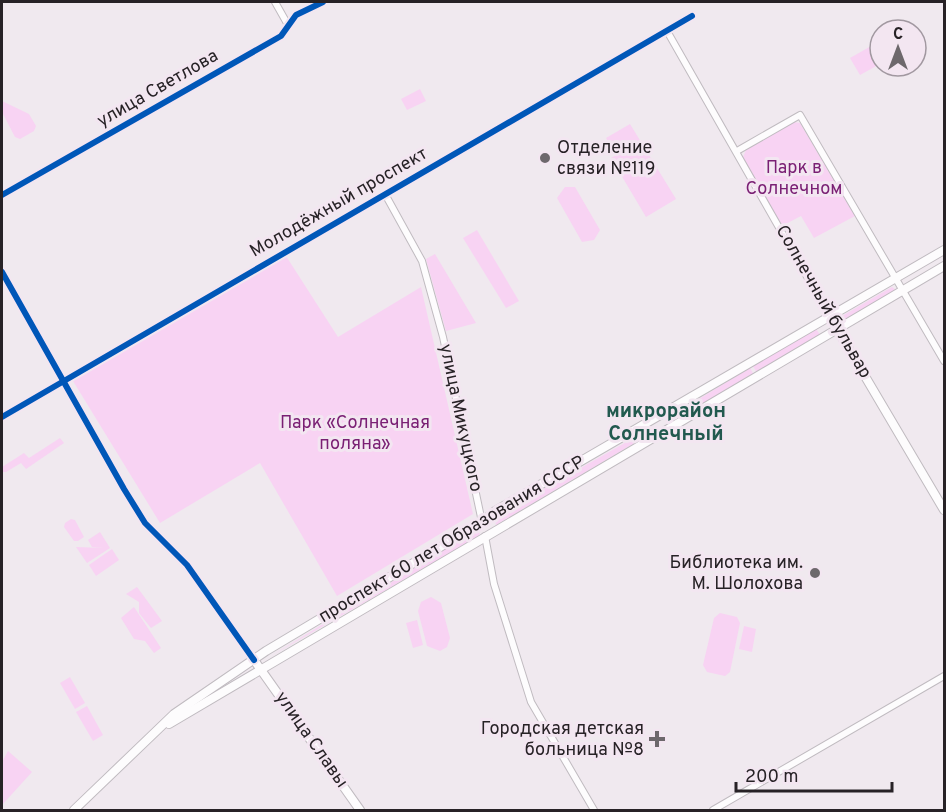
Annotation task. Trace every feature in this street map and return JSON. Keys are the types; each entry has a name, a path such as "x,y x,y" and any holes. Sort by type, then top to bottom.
{"main road":[{"name":"проспект 60 лет Образования СССР","path":"74,810 174,714 254,660 482,522 495,511 640,429 945,250"},
{"name":"проспект 60 лет Образования СССР","path":"155,733 646,441 945,267"},
{"name":"Солнечный бульвар","path":"830,317 945,510"},
{"path":"640,429 646,441"},
{"name":"улица Микуцкого","path":"482,522 485,536"},
{"name":"улица Славы","path":"254,660 360,810"}],"street":[{"path":"275,2 288,26"},
{"name":"улица Светлова","path":"2,195 281,36 296,15 323,2"},
{"name":"Молодёжный проспект","path":"2,417 692,16"},
{"name":"Солнечный бульвар","path":"667,31 830,317"},
{"path":"737,151 800,115 945,361"},
{"name":"улица Микуцкого","path":"385,194 422,261 443,337 482,522"},
{"path":"2,272 62,381 145,523 187,565 254,660"},
{"name":"улица Микуцкого","path":"485,536 494,584 531,702 594,810"},
{"path":"713,810 945,676"}],"green space":[{"path":"868,48 868,71 860,75 850,58"},
{"path":"420,89 426,101 407,110 401,99"},
{"path":"2,101 29,114 36,126 34,131 20,139 15,137 2,112"},
{"name":"Парк в Солнечном","path":"793,122 800,123 855,216 814,238 801,216 782,226 743,157 746,150"},
{"path":"630,124 676,199 646,217 611,158 616,155 606,138"},
{"path":"565,187 575,187 600,230 594,240 582,242 557,198"},
{"path":"477,230 519,301 506,308 463,238"},
{"path":"435,254 476,323 446,331 426,259"},
{"name":"Парк «Солнечная поляна»","path":"286,256 338,337 421,287 473,514 337,596 260,463 160,523 73,381"},
{"path":"892,287 896,290 843,322 841,320 842,316"},
{"path":"816,329 821,336 757,373 753,366"},
{"path":"750,368 754,375 673,421 671,416"},
{"path":"637,436 638,441 496,525 494,518 496,516"},
{"path":"60,438 64,443 26,469 21,463 2,472 2,467 24,453 29,458"},
{"path":"71,519 75,520 84,537 78,541 74,541 64,527 65,523"},
{"path":"475,531 480,533 478,537 271,656"},
{"path":"100,532 110,548 87,563 76,547 104,548 92,547 88,540"},
{"path":"112,549 119,560 96,576 89,565"},
{"path":"137,587 162,621 151,628 139,613 139,602 126,594"},
{"path":"431,597 441,603 450,638 447,647 440,651 427,646 418,611 421,602"},
{"path":"134,607 161,648 154,653 145,641 134,639 121,618"},
{"path":"720,613 737,617 740,623 730,672 725,676 707,672 703,665 714,618"},
{"path":"417,620 423,645 413,648 406,623"},
{"path":"744,626 756,629 752,652 739,649"},
{"path":"70,677 85,703 75,709 60,683"},
{"path":"87,706 103,735 93,741 76,712"},
{"path":"8,751 32,772 2,805 2,762"}],"cycle path":[{"path":"2,195 281,36 296,15 323,2"},
{"path":"2,417 692,16"},
{"path":"2,272 145,523 187,565 254,660"}],"place":[{"name":"Отделение связи №119","path":"545,158"},
{"name":"Библиотека им. М. Шолохова","path":"815,573"},
{"name":"Городская детская больница №8","path":"657,739"}],"district":[{"name":"микрорайон Солнечный","path":"666,424"}]}
